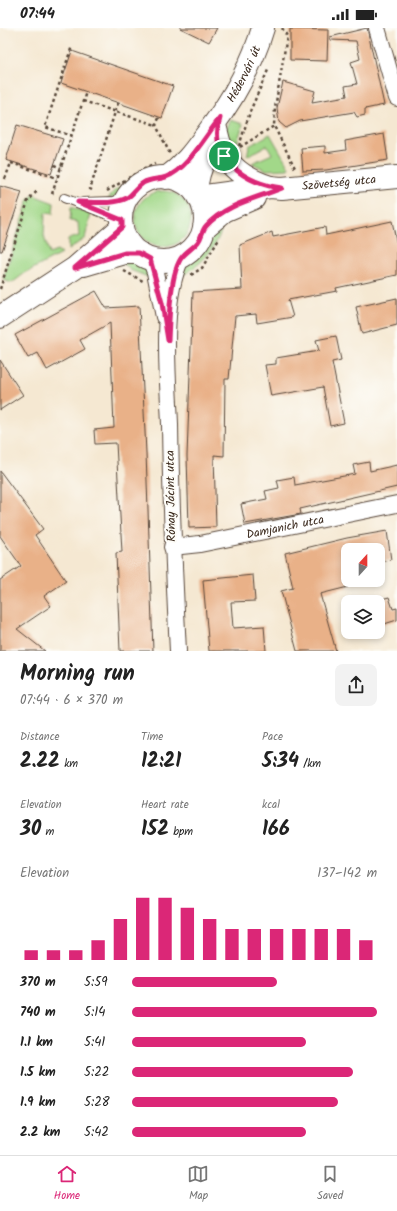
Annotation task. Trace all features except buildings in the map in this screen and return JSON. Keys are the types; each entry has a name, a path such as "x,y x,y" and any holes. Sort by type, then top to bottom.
{"street":[{"path":"377,28 397,98"},
{"name":"Hédervári út","path":"197,194 205,155 218,124 250,66 271,32"},
{"name":"Hédervári út","path":"166,164 186,163 218,124"},
{"path":"218,124 221,148 230,164 252,181 276,188"},
{"path":"75,268 125,253 161,261 182,256 192,249 200,239 213,230 205,217 197,194 166,164 155,178 144,182 135,189 127,198 123,208 122,223 125,237 144,256"},
{"name":"Szövetség utca","path":"197,194 397,177"},
{"name":"Szövetség utca","path":"213,230 224,211 276,188"},
{"path":"0,317 75,268 122,223"},
{"name":"Rónay Jácint utca","path":"144,256 162,303 168,340"},
{"name":"Rónay Jácint utca","path":"178,651 172,546 168,340 173,284 182,256"},
{"name":"Damjanich utca","path":"172,546 200,544 397,504"}],"lane":[{"path":"64,198 78,202 122,223"},
{"path":"78,202 114,201 127,198"}],"path":[{"path":"271,32 282,28 287,36 275,108 274,126 298,173"},
{"path":"72,46 44,127 72,136"},
{"path":"271,63 251,109 239,148 274,126"},
{"path":"52,194 86,92"},
{"path":"84,101 156,125"},
{"path":"95,191 90,189 118,103"},
{"path":"104,194 121,182 166,164 156,125 159,118"},
{"path":"5,179 11,162 58,178"},
{"path":"54,165 61,168"},
{"path":"0,288 28,201 38,190"},
{"path":"185,279 202,268 213,230"},
{"path":"120,267 145,282"}],"green space":[{"path":"231,120 243,124 236,146 227,150 226,129"},
{"path":"270,134 289,167 288,169 266,170 252,163 272,154 267,145 247,156 249,146"},
{"path":"171,162 163,169 136,181 117,195 108,199 114,191"},
{"path":"163,191 178,196 186,204 191,219 186,234 178,242 163,247 148,242 140,234 135,219 140,204 148,196"},
{"path":"33,195 54,203 53,214 45,213 44,236 49,254 57,251 61,254 25,273 12,283 3,280 28,201"},
{"path":"71,207 91,214 85,238 68,250 68,239 79,236 78,222 70,221"},
{"path":"222,225 217,241 212,249 193,268 179,277 186,263 196,257 206,245 214,226"},
{"path":"120,260 139,264 145,269 151,278 130,270"}],"route":[{"path":"220,118 216,129 224,156 238,173 252,181 270,187 282,188 242,202 221,212 204,228 200,239 192,249 182,256 173,284 170,303 168,340 162,303 155,272 150,259 139,253 132,252 75,268 122,227 122,220 78,202 114,201 127,198 144,182 155,178 166,178 186,163 220,118"}]}
